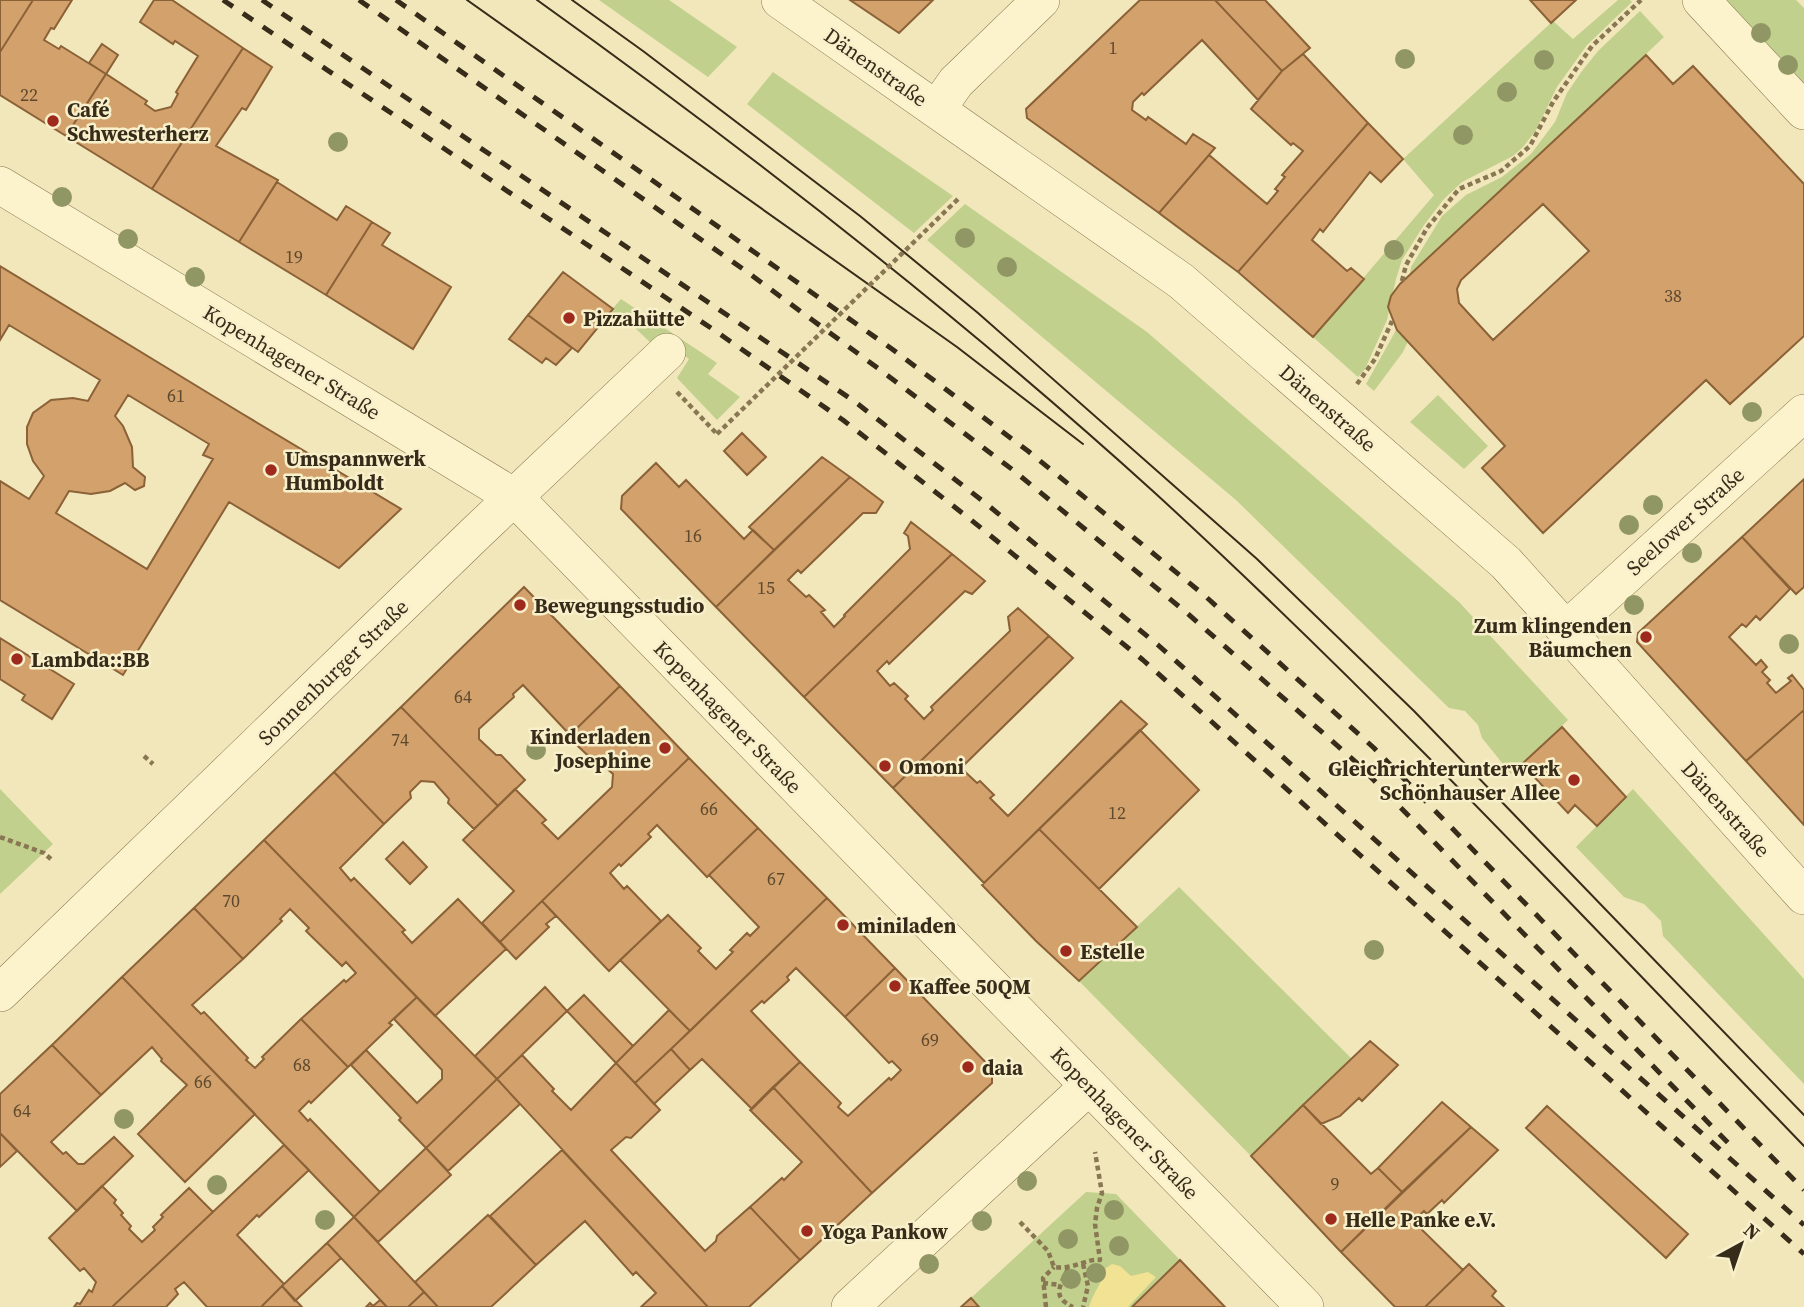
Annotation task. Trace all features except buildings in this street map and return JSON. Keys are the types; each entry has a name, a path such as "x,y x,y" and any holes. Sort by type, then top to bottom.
{"street":[{"name":"Dänenstraße","path":"780,0 1181,281 1506,563 1804,896"},
{"path":"937,109 956,82 1041,0"},
{"path":"1701,0 1804,111"},
{"name":"Kopenhagener Straße","path":"0,186 514,497 1305,1307"},
{"name":"Sonnenburger Straße","path":"0,993 514,497 668,369"},
{"name":"Seelower Straße","path":"1566,630 1804,413"},
{"path":"850,1307 1089,1086"}],"path":[{"path":"1402,281 1406,265 1427,228 1451,199 1459,190 1502,171 1530,146 1553,102 1592,46 1641,0"},
{"path":"668,369 716,434 958,199"},
{"path":"1355,387 1375,359 1392,321"},
{"path":"144,756 153,764"},
{"path":"0,837 44,853 52,860"},
{"path":"1054,1267 1068,1269 1094,1259 1100,1261 1095,1224 1102,1193 1096,1152"},
{"path":"1020,1222 1048,1251 1054,1267"},
{"path":"1083,1264 1088,1286 1083,1307"},
{"path":"1046,1307 1043,1278 1054,1267"},
{"path":"1068,1269 1060,1285 1059,1294 1062,1300 1073,1307"},
{"path":"1043,1283 1060,1285"}],"green space":[{"path":"599,0 669,0 737,47 708,77"},
{"path":"1618,0 1632,2 1587,45 1557,87 1536,130 1523,147 1513,156 1462,182 1444,199 1424,225 1402,260 1387,320 1365,369 1358,377 1313,337 1434,195 1403,159 1553,21 1573,39"},
{"path":"1717,0 1796,0 1804,8 1804,94"},
{"path":"1640,11 1664,37 1433,255 1415,326 1403,352 1374,391 1366,384 1395,332 1404,307 1411,267 1442,216 1466,195 1502,177 1531,154 1555,122 1567,93 1582,71 1598,51"},
{"path":"773,72 953,196 914,233 747,104"},
{"path":"965,204 1147,332 1459,602 1568,720 1511,774 1482,738 1478,725 1465,711 1449,708 1236,500 927,240"},
{"path":"621,299 717,363 708,374 740,397 717,420 677,378 689,359 658,337 653,345 633,326 608,314"},
{"path":"1438,395 1488,446 1464,469 1410,422"},
{"path":"0,789 53,844 0,894"},
{"path":"1633,789 1804,979 1804,1084 1663,936 1661,921 1644,904 1624,897 1576,847"},
{"path":"1179,887 1351,1058 1251,1156 1079,981"},
{"path":"1086,1192 1116,1194 1180,1260 1132,1307 979,1307 971,1298"}],"sand":[{"path":"1112,1264 1120,1266 1131,1276 1148,1272 1156,1277 1128,1307 1089,1307 1106,1268"}],"tram line":[{"path":"467,0 957,347 1083,444"},
{"path":"537,0 696,117 853,238 1006,363 1155,493 1404,733 1804,1146"},
{"path":"572,0 860,216 978,313 1257,559 1414,711 1804,1115"}],"railway":[{"path":"223,0 714,330 843,420 970,519 1143,660 1804,1254"},
{"path":"262,0 854,401 984,502 1158,645 1804,1225"},
{"path":"359,0 743,269 879,369 1013,470 1187,613 1357,763 1736,1151"},
{"path":"396,0 892,349 1028,451 1204,595 1374,748 1804,1190"}],"place":[{"name":"Café Schwesterherz","path":"53,121"},
{"name":"Pizzahütte","path":"569,318"},
{"name":"Umspannwerk Humboldt","path":"271,470"},
{"name":"Bewegungsstudio","path":"520,605"},
{"name":"Zum klingenden Bäumchen","path":"1646,637"},
{"name":"Lambda::BB","path":"17,659"},
{"name":"Kinderladen Josephine","path":"665,748"},
{"name":"Omoni","path":"885,766"},
{"name":"Gleichrichterunterwerk Schönhauser Allee","path":"1574,780"},
{"name":"miniladen","path":"843,925"},
{"name":"Estelle","path":"1066,951"},
{"name":"Kaffee 50QM","path":"895,986"},
{"name":"daia","path":"968,1067"},
{"name":"Helle Panke e.V.","path":"1331,1219"},
{"name":"Yoga Pankow","path":"807,1231"}]}
